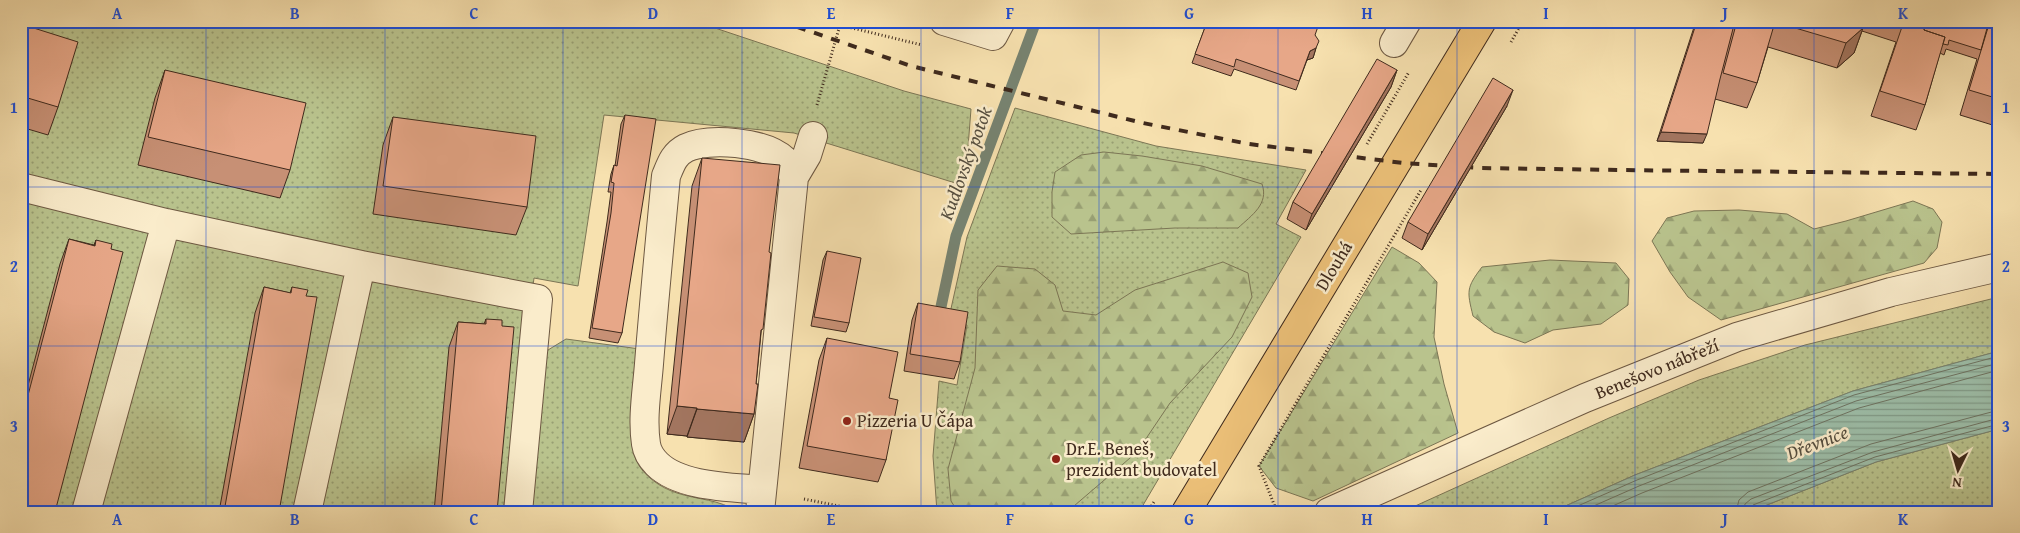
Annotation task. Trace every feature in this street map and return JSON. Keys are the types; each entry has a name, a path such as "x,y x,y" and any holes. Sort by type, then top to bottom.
{"main road":[{"name":"Dlouhá","path":"1186,512 1482,21"}],"street":[{"path":"944,21 993,36 1000,21"},
{"path":"794,177 784,160 756,146 710,142 686,148 673,158 666,176 654,290 645,418 646,444 650,454 657,464 668,472 695,482 720,486 761,501 794,177 806,155 813,136"},
{"path":"21,187 166,222 360,265 538,299 518,512"},
{"path":"86,512 166,222"},
{"path":"307,512 360,265"},
{"name":"Benešovo nábřeží","path":"1329,512 1585,398 1737,337 1890,292 1999,267"}],"path":[{"path":"1508,46 1523,21"},
{"path":"818,98 837,40 840,24 924,46"},
{"path":"1277,512 1258,466 1424,186"},
{"path":"804,499 869,512"}],"green space":[{"path":"21,21 694,21 904,91 971,109 965,186 794,133 604,115 578,286 534,278 503,512 21,512"},
{"path":"1015,108 1156,146 1306,170 1276,224 1301,237 1139,512 937,512 933,456 939,381 957,385 967,325 948,322 967,237"},
{"path":"1104,152 1202,166 1262,184 1263,197 1254,214 1238,228 1175,228 1071,234 1052,217 1052,192 1055,172 1081,155"},
{"path":"1913,201 1933,209 1942,222 1937,248 1924,263 1721,320 1688,297 1670,272 1652,241 1667,218 1694,211 1739,210 1787,214 1814,229"},
{"path":"1392,247 1419,263 1437,282 1434,337 1444,384 1458,433 1313,501 1276,488 1259,466"},
{"path":"1550,260 1616,263 1629,279 1628,305 1601,324 1553,330 1525,343 1494,332 1473,316 1469,290 1482,267"},
{"path":"1223,262 1248,273 1252,297 1232,337 1170,403 1137,452 1067,512 958,512 951,501 948,469 975,368 978,290 997,266 1035,269 1055,285 1063,311 1096,315 1135,290"},
{"path":"1999,297 1999,351 1853,391 1635,475 1552,512 1402,512 1609,418 1699,380 1805,345"},
{"path":"566,339 640,349 633,438 634,451 639,466 653,481 671,491 708,500 738,512 529,512 544,360 548,350"},
{"path":"1999,429 1999,506 1971,512 1749,512 1876,462"}],"water":[{"name":"Dřevnice","path":"1999,351 1999,429 1876,462 1749,512 1552,512 1635,475 1853,391"}],"building":[{"path":"1216,21 1320,21 1315,35 1319,41 1316,48 1310,51 1299,81 1236,59 1234,67 1195,54 1207,22 1215,25"},
{"path":"1697,21 1735,21 1707,134 1661,132"},
{"path":"1737,21 1865,21 1863,28 1846,43 1775,22 1757,83 1723,73"},
{"path":"1904,21 1926,21 1924,30 1945,37 1925,105 1880,91"},
{"path":"1926,21 1989,21 1981,50 1949,40 1948,45 1943,44 1945,37 1924,30"},
{"path":"1990,21 1999,21 1999,99 1969,90"},
{"path":"21,24 78,42 58,107 21,96"},
{"path":"1377,59 1397,70 1312,214 1293,202"},
{"path":"165,70 306,103 290,170 148,137"},
{"path":"1493,78 1513,90 1428,234 1408,222"},
{"path":"625,115 656,119 622,333 592,328 611,213 614,183 611,182 614,165 617,166"},
{"path":"393,117 536,136 527,207 383,186"},
{"path":"702,158 780,165 769,252 771,253 763,329 761,330 754,414 677,406"},
{"path":"69,239 95,246 96,240 112,244 111,249 123,252 55,512 21,512 21,422"},
{"path":"827,251 861,258 849,323 814,317"},
{"path":"264,287 291,293 292,287 308,290 306,296 317,297 279,512 224,512"},
{"path":"918,303 968,312 960,362 910,354"},
{"path":"486,319 502,320 502,326 514,327 497,512 441,512 458,322 486,324"},
{"name":"Pizzeria U Čápa","path":"827,338 898,352 889,398 898,400 886,460 807,446"}],"waterway":[{"name":"Kudlovský potok","path":"938,321 956,236 1036,21"}],"railway":[{"path":"780,21 911,66 1143,123 1249,144 1403,163 1479,168 1999,174"}],"place":[{"name":"Pizzeria U Čápa","path":"847,421"},
{"name":"Dr.E. Beneš, prezident budovatel","path":"1056,459"}]}
